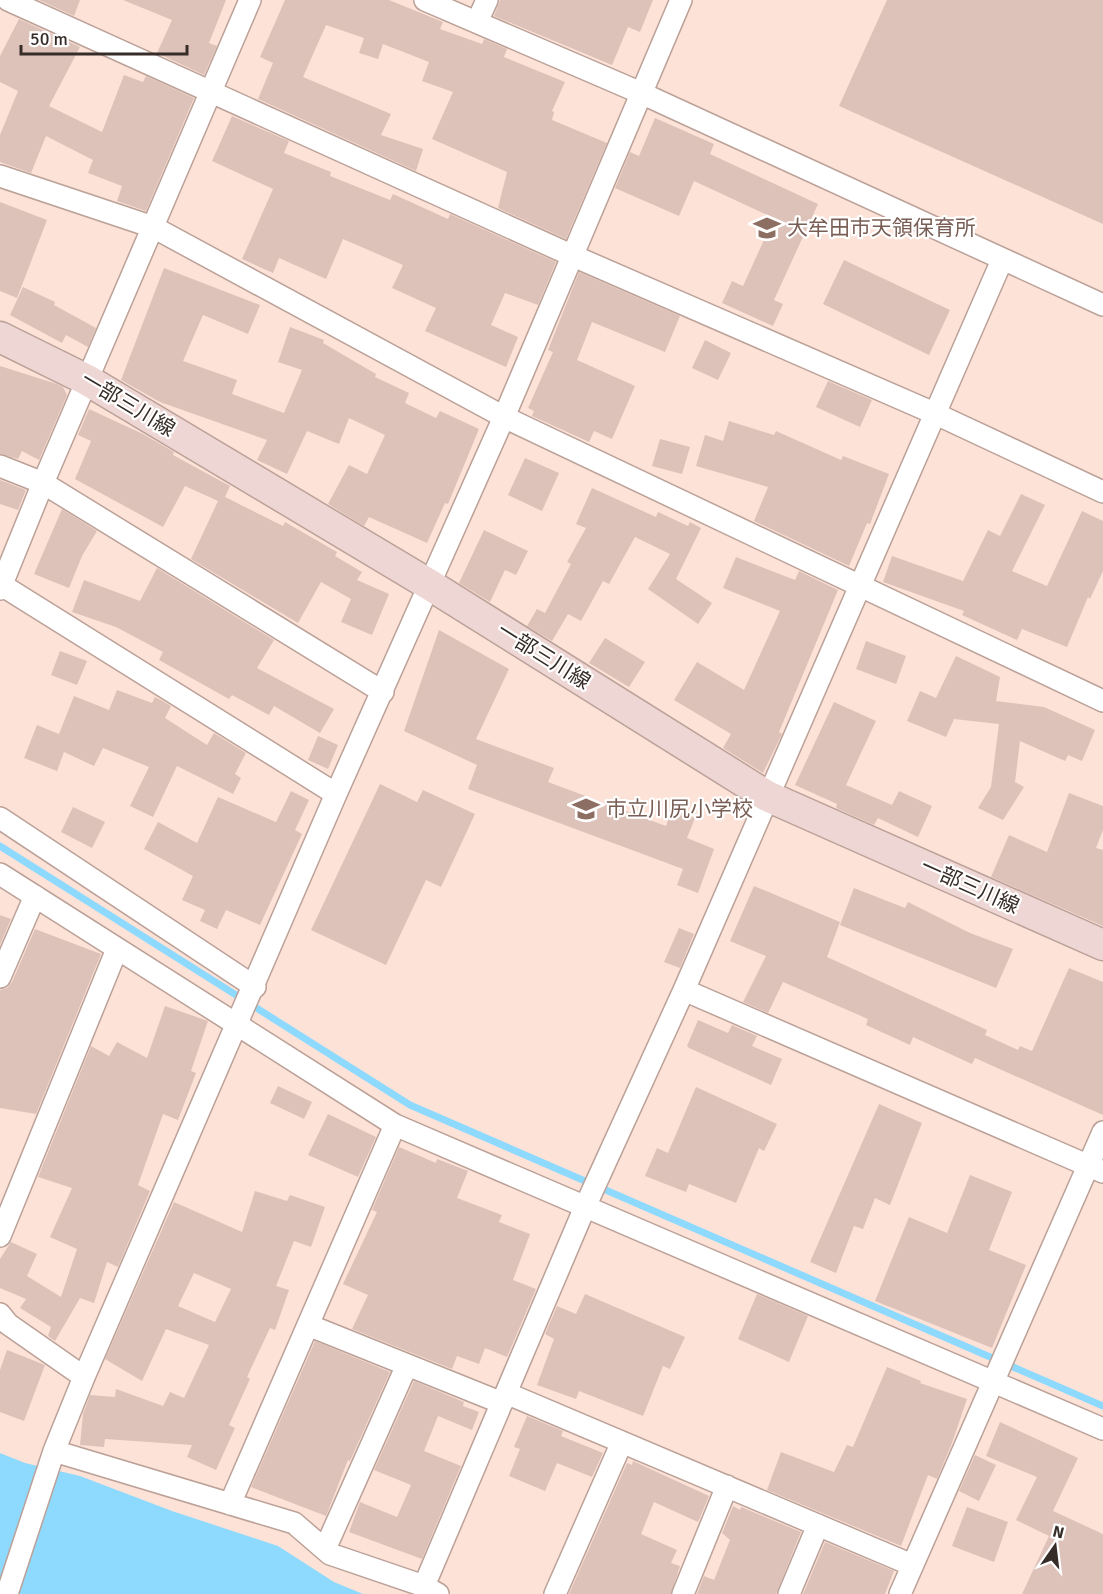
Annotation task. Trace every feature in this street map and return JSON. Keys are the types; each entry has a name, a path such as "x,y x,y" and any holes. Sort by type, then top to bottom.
{"main road":[{"name":"一部三川線","path":"0,337 87,380 430,585 767,796 1103,945"}],"street":[{"path":"0,7 3,0"},
{"path":"8,0 571,255 936,414 1103,492"},
{"path":"250,0 1,586 336,794"},
{"path":"425,0 641,93 1103,305"},
{"path":"477,22 487,0"},
{"path":"7,1594 52,1457 84,1377 255,987 336,794 504,417 681,0"},
{"path":"0,176 153,227 504,417 1103,701"},
{"path":"52,1457 294,1523 330,1554 431,1590 504,1398 585,1207 684,990 1002,260"},
{"path":"0,466 43,483 383,692"},
{"path":"0,818 255,987"},
{"path":"0,874 395,1125 1103,1429"},
{"path":"0,977 36,896"},
{"path":"0,1236 117,949"},
{"path":"684,990 1095,1169"},
{"path":"230,1504 395,1125"},
{"path":"900,1594 993,1380 1095,1169 1103,1132"},
{"path":"0,1314 8,1324 84,1377"},
{"path":"308,1325 407,1365 622,1442 912,1565"},
{"path":"325,1549 407,1365"},
{"path":"555,1594 622,1442"},
{"path":"683,1594 727,1486"},
{"path":"789,1594 818,1525"}],"water":[{"path":"0,1453 25,1463 80,1476 172,1511 278,1546 334,1582 363,1594 0,1594"}],"building":[{"path":"39,0 80,0 74,16"},
{"path":"123,0 226,0 209,43 217,46 204,75 157,53 172,20"},
{"path":"285,0 389,0 443,22 440,29 482,44 484,39 507,49 504,57 565,82 552,111 554,112 552,120 607,143 566,239 498,208 507,172 432,139 453,92 422,81 429,62 383,44 378,59 359,53 364,38 326,25 303,77 391,114 381,135 423,149 416,171 258,99 273,63 260,57"},
{"path":"500,0 653,0 640,32 628,27 612,65 494,16"},
{"path":"887,0 1103,0 1103,224 839,106"},
{"path":"19,19 80,47 49,106 102,132 124,75 143,82 146,76 194,98 146,211 117,201 122,186 88,173 93,160 46,136 31,173 0,162 0,135 18,91 0,82 0,56"},
{"path":"232,116 289,141 284,153 331,172 330,176 390,200 393,194 448,219 450,214 556,262 538,305 505,293 491,325 518,337 506,367 425,331 436,308 392,288 403,265 343,239 326,279 279,258 273,273 242,259 273,189 212,161"},
{"path":"655,118 714,144 710,154 818,204 774,300 783,304 773,326 722,303 732,281 743,286 774,218 694,181 679,216 615,188 630,152 639,156"},
{"path":"0,202 47,220 17,298 0,291"},
{"path":"844,260 950,310 929,355 823,304"},
{"path":"164,268 260,305 248,334 203,315 183,361 237,380 232,394 284,413 302,370 278,362 290,327 324,340 323,343 376,374 375,377 409,393 405,403 436,418 440,411 479,429 448,504 445,503 427,543 369,517 364,526 328,504 349,465 367,474 385,435 349,418 339,444 307,431 287,474 257,460 267,440 160,402 121,380"},
{"path":"579,272 680,316 665,352 592,322 577,360 635,386 612,439 594,431 589,442 532,416 534,411 528,408 553,352 548,350"},
{"path":"23,287 55,302 54,305 96,328 88,347 66,335 62,343 10,315"},
{"path":"705,340 731,353 718,380 692,368"},
{"path":"0,366 57,384 63,387 67,395 39,460 22,451 18,459 0,454"},
{"path":"828,381 872,400 860,427 816,407"},
{"path":"89,409 143,434 174,452 173,455 230,486 225,497 283,526 285,522 337,552 335,556 362,572 357,580 389,594 372,635 341,622 351,599 321,582 298,623 191,559 218,501 185,486 163,527 75,479 91,441 78,435"},
{"path":"729,421 774,435 776,431 841,460 843,456 889,474 870,524 867,523 849,566 754,521 768,487 696,466 705,435 723,441"},
{"path":"660,439 690,447 682,474 652,466"},
{"path":"525,458 559,473 542,511 508,495"},
{"path":"0,480 26,490 18,510 0,504"},
{"path":"592,488 656,517 658,512 688,526 690,522 701,528 676,579 712,603 698,624 648,589 670,554 635,537 609,584 603,581 581,621 568,614 552,641 527,626 537,609 545,613 571,564 567,562 586,528 576,524"},
{"path":"1021,494 1045,505 1012,571 1047,586 1082,511 1103,521 1103,571 1090,599 1088,597 1067,647 1022,629 1017,640 962,615 964,611 883,582 892,556 963,581 988,530 1000,536"},
{"path":"62,509 97,531 82,556 69,588 34,574"},
{"path":"484,530 528,551 516,575 505,570 490,602 459,583"},
{"path":"736,557 795,580 799,571 838,590 779,732 782,734 763,773 723,748 731,734 674,700 697,662 744,690 780,611 723,588"},
{"path":"157,568 274,640 257,668 334,709 320,733 274,706 269,715 232,695 229,699 159,660 163,652 116,627 72,612 84,580 140,601"},
{"path":"439,630 509,669 476,739 554,768 548,782 666,826 672,809 695,818 687,838 714,849 698,893 677,885 683,869 468,789 477,765 404,731"},
{"path":"605,638 645,662 629,687 589,663"},
{"path":"866,641 906,656 896,684 856,669"},
{"path":"60,651 87,661 77,685 51,675"},
{"path":"956,656 1000,677 996,701 1044,707 1095,730 1082,761 1068,755 1065,761 1020,741 1015,782 1024,787 1003,820 978,808 991,787 999,724 954,719 946,737 907,721 920,691 936,698"},
{"path":"117,690 152,703 155,697 171,706 165,718 207,745 214,733 246,753 235,774 241,778 233,794 177,766 153,817 130,806 149,767 103,748 94,766 64,752 57,771 24,758 37,725 59,734 74,696 109,710"},
{"path":"834,702 876,721 846,785 892,805 899,791 932,806 918,837 878,818 874,825 836,808 837,804 795,785"},
{"path":"318,736 338,745 328,769 308,760"},
{"path":"380,784 417,802 423,790 475,814 441,887 426,880 386,965 311,930"},
{"path":"291,791 309,800 295,830 302,834 260,925 226,910 217,929 200,921 205,910 182,900 193,876 144,849 158,822 197,843 218,797 276,822"},
{"path":"1069,793 1103,806 1103,830 1096,848 1103,850 1103,926 991,877 1009,835 1047,852"},
{"path":"73,807 105,822 92,848 61,832"},
{"path":"754,886 840,922 827,957 987,1030 985,1035 1018,1050 1020,1046 1032,1051 1069,968 1103,982 1103,1115 975,1058 972,1064 913,1037 910,1045 866,1025 868,1019 783,982 768,1013 743,1002 766,956 730,941"},
{"path":"854,888 905,908 908,902 970,933 1013,949 996,988 840,925"},
{"path":"0,915 11,919 0,945"},
{"path":"679,928 694,934 680,968 664,962"},
{"path":"35,929 101,954 36,1114 0,1108 0,990 7,988 12,982"},
{"path":"165,1006 208,1021 191,1071 196,1073 178,1120 163,1114 138,1185 150,1191 118,1267 107,1262 94,1303 80,1298 55,1341 48,1336 51,1327 20,1308 26,1299 0,1288 0,1259 11,1242 37,1254 27,1276 61,1297 77,1249 50,1237 72,1188 38,1177 91,1046 109,1056 117,1042 147,1058"},
{"path":"698,1020 728,1033 732,1025 757,1036 752,1046 782,1059 771,1085 689,1048 687,1046"},
{"path":"278,1086 312,1102 304,1119 270,1103"},
{"path":"696,1087 777,1124 764,1151 759,1148 736,1203 689,1184 686,1192 645,1176 657,1148 668,1153"},
{"path":"879,1104 922,1123 890,1205 875,1198 863,1229 854,1226 836,1273 810,1262"},
{"path":"328,1114 376,1137 358,1177 308,1155"},
{"path":"399,1147 436,1163 437,1159 468,1171 457,1198 502,1215 499,1222 530,1234 513,1280 536,1289 507,1357 485,1348 479,1364 457,1356 452,1369 352,1329 368,1295 343,1284 377,1212 372,1210"},
{"path":"970,1175 1012,1192 989,1250 1026,1265 992,1348 875,1301 909,1217 947,1233"},
{"path":"255,1191 287,1201 290,1195 325,1207 311,1247 294,1241 276,1286 289,1290 275,1330 270,1328 247,1377 250,1379 229,1425 235,1428 216,1470 187,1457 192,1445 105,1439 104,1447 80,1445 83,1414 90,1395 115,1397 116,1389 163,1406 170,1392 184,1398 209,1345 166,1329 142,1381 105,1359 174,1202 242,1232","holes":["194,1273 231,1289 215,1322 178,1306"]},
{"path":"585,1294 685,1337 670,1369 663,1366 643,1416 579,1391 576,1399 537,1385 554,1339 545,1334 557,1306 576,1314"},
{"path":"757,1294 808,1316 789,1362 738,1339"},
{"path":"315,1341 390,1372 350,1461 348,1460 326,1516 251,1487"},
{"path":"7,1350 45,1365 24,1421 0,1412 0,1370"},
{"path":"887,1367 921,1381 920,1383 967,1399 937,1479 928,1475 901,1546 767,1490 781,1452 834,1472 847,1445 853,1447"},
{"path":"414,1381 464,1402 463,1406 479,1412 472,1430 438,1416 424,1451 461,1466 422,1559 349,1532 360,1502 397,1517 411,1485 374,1470"},
{"path":"527,1416 563,1431 561,1436 603,1453 592,1477 557,1463 545,1491 509,1476 520,1449 514,1447"},
{"path":"1000,1422 1078,1458 1053,1511 1103,1534 1103,1594 1022,1594 1049,1536 1016,1520 1037,1477 986,1456"},
{"path":"975,1455 996,1465 979,1501 959,1491"},
{"path":"633,1461 709,1496 698,1522 654,1502 641,1534 677,1550 671,1563 680,1566 671,1594 569,1594 627,1463 632,1465"},
{"path":"733,1506 740,1510 741,1507 801,1532 776,1594 697,1594 704,1576 714,1580 730,1540 722,1533"},
{"path":"967,1507 1008,1522 994,1562 952,1546"},
{"path":"825,1542 894,1571 885,1594 803,1594"}],"waterway":[{"path":"0,846 410,1105 1103,1406"}],"place":[{"name":"大牟田市天領保育所","path":"767,228"},
{"name":"市立川尻小学校","path":"586,809"}]}
